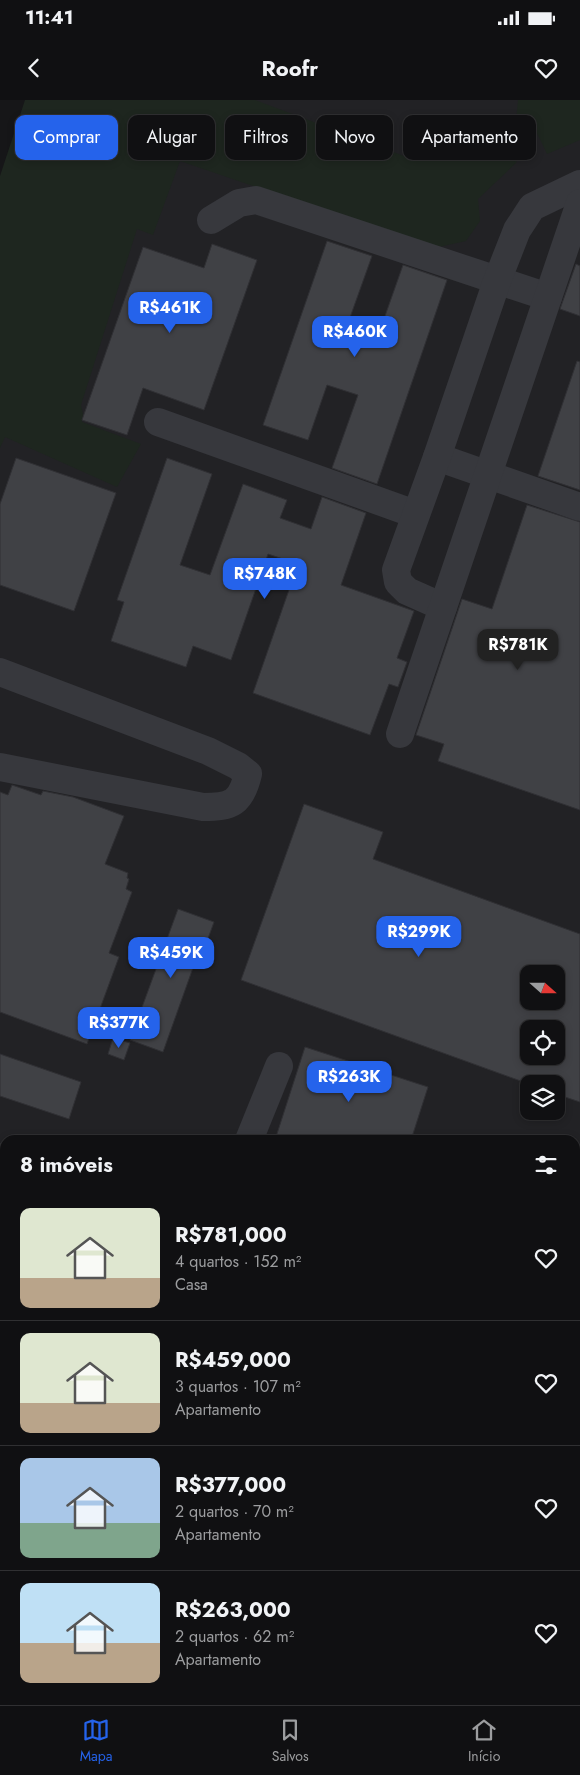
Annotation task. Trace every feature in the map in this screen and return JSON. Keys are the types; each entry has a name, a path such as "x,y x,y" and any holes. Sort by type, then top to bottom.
{"street":[{"path":"443,607 407,591 398,582 396,570 497,281 517,230 532,207 580,184"},
{"path":"211,220 239,203 256,200 548,297"},
{"path":"400,734 580,203"},
{"path":"158,422 415,514"},
{"path":"436,458 488,474 580,507"},
{"path":"0,672 208,751 238,766 251,764 244,790 232,803 219,807 203,807 0,767"},
{"path":"251,1135 280,1066"}],"shaded area":[{"path":"25,100 255,100 295,115 225,115 225,160 306,160 306,119 316,123 316,160 393,160 393,152 403,156 403,160 513,160 517,162 478,199 480,221 466,241 434,248 180,161 153,235 137,229 81,405 82,422 141,444 117,487 5,437 0,448 0,176 15,130 15,160 118,160 118,115 20,115"},
{"path":"29,100 580,100 580,1135 0,1135 0,184 15,141 15,160 118,160 118,115 24,115"},
{"path":"518,100 580,100 580,140 547,154 536,131 536,115 517,115"}],"building":[{"path":"327,241 372,256 348,323 379,333 403,265 447,280 377,484 332,468 358,395 327,385 308,440 263,425"},
{"path":"212,244 257,260 204,410 143,388 127,435 82,420 143,247 204,268"},
{"path":"576,264 580,266 580,316 560,309"},
{"path":"577,361 580,362 580,490 538,476"},
{"path":"16,458 116,493 74,611 0,585 0,504"},
{"path":"167,458 212,474 180,565 210,575 243,484 287,500 280,518 311,529 322,497 366,513 341,585 414,611 397,658 407,662 398,687 389,684 370,735 253,693 298,564 268,554 231,660 193,646 186,667 111,641 124,602 117,600"},
{"path":"527,505 580,522 580,810 438,761 444,744 416,735 462,599 492,609"},
{"path":"12,785 41,795 43,791 73,797 124,816 105,864 128,873 127,878 129,879 126,889 132,892 109,953 119,957 87,1044 0,1012 0,792 8,795"},
{"path":"304,804 383,832 373,859 580,934 580,1102 565,1097 565,1075 520,1075 520,1081 241,980"},
{"path":"178,909 214,922 198,966 194,965 163,1052 130,1040"},
{"path":"113,1038 130,1043 124,1060 108,1054"},
{"path":"305,1047 428,1087 413,1135 277,1135"},
{"path":"0,1054 81,1082 69,1119 0,1096"}]}
